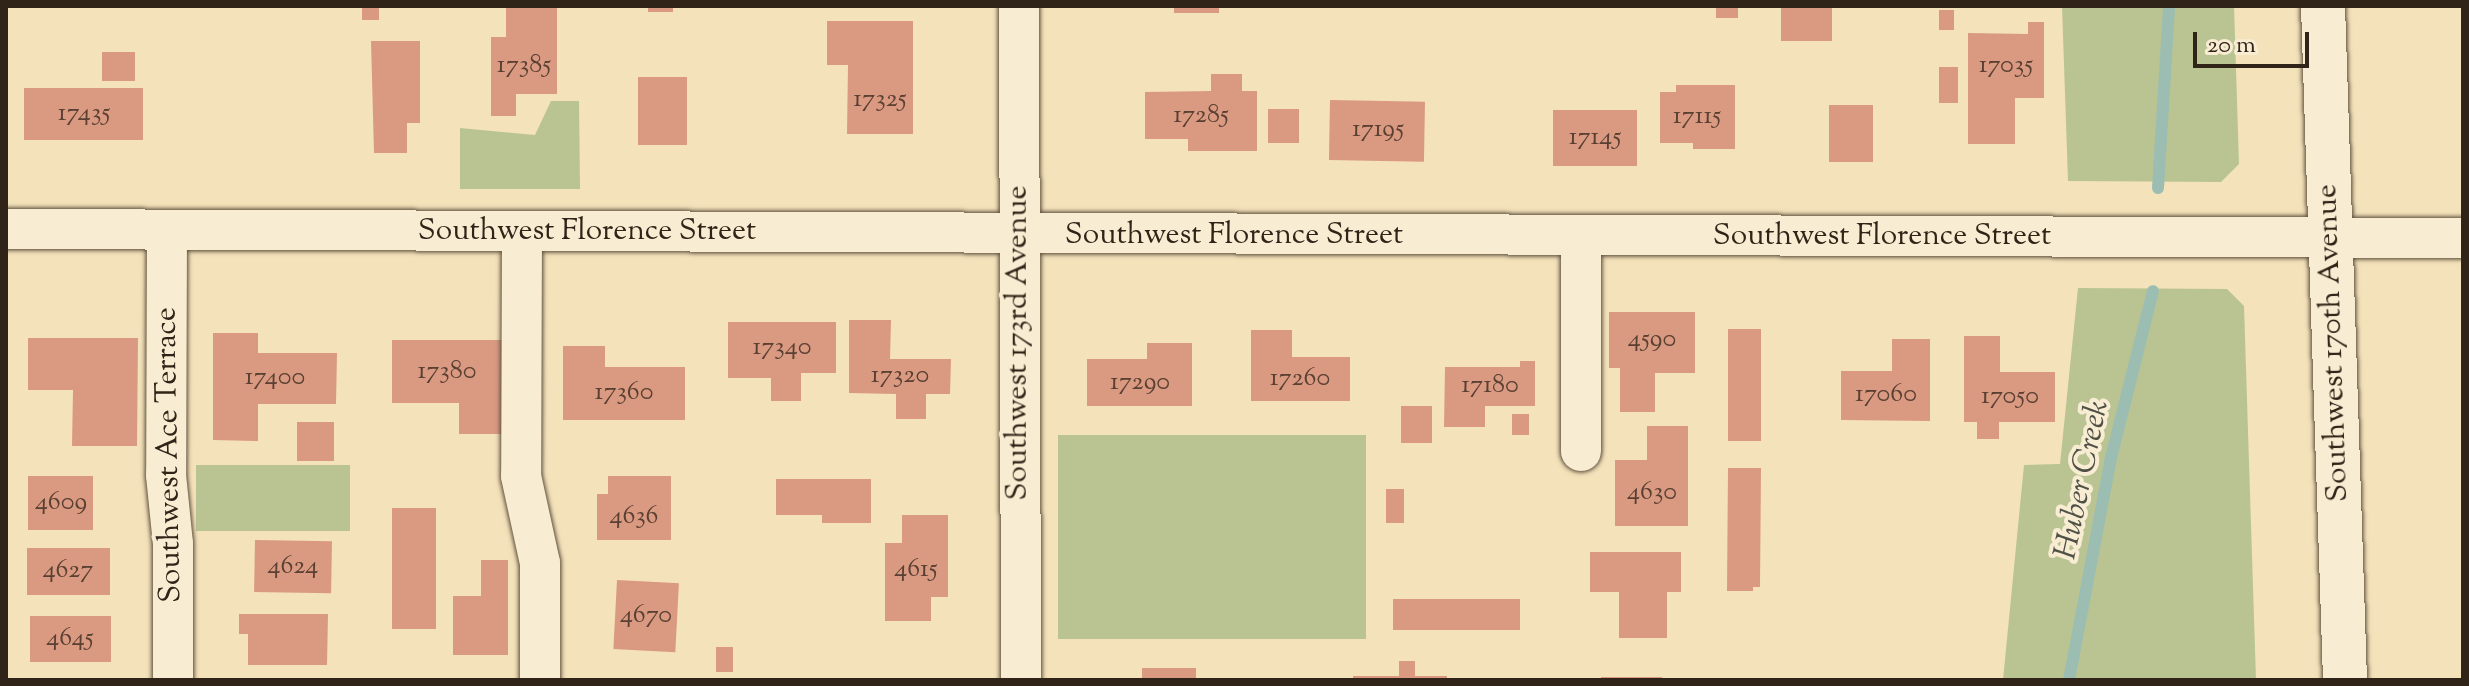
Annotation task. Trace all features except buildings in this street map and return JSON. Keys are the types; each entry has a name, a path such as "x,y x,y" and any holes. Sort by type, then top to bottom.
{"main road":[{"name":"Southwest 170th Avenue","path":"2323,6 2345,680"}],"street":[{"name":"Southwest 173rd Avenue","path":"1019,6 1021,680"},
{"name":"Southwest Florence Street","path":"6,229 2463,238"},
{"name":"Southwest Ace Terrace","path":"167,230 166,475 173,544 173,680"},
{"path":"522,231 521,476 540,563 540,680"},
{"path":"1581,237 1581,451"}],"green space":[{"path":"2062,6 2234,6 2239,164 2221,182 2068,181"},
{"path":"551,101 579,101 580,189 460,189 460,128 535,135"},
{"path":"2078,288 2227,289 2244,306 2256,680 2003,680 2024,465 2060,464"},
{"path":"1058,435 1366,435 1366,639 1058,639"},
{"path":"196,465 350,465 350,531 196,531"}],"waterway":[{"name":"Huber Creek","path":"2158,188 2169,6"},
{"name":"Huber Creek","path":"2069,680 2111,458 2153,291"}]}
